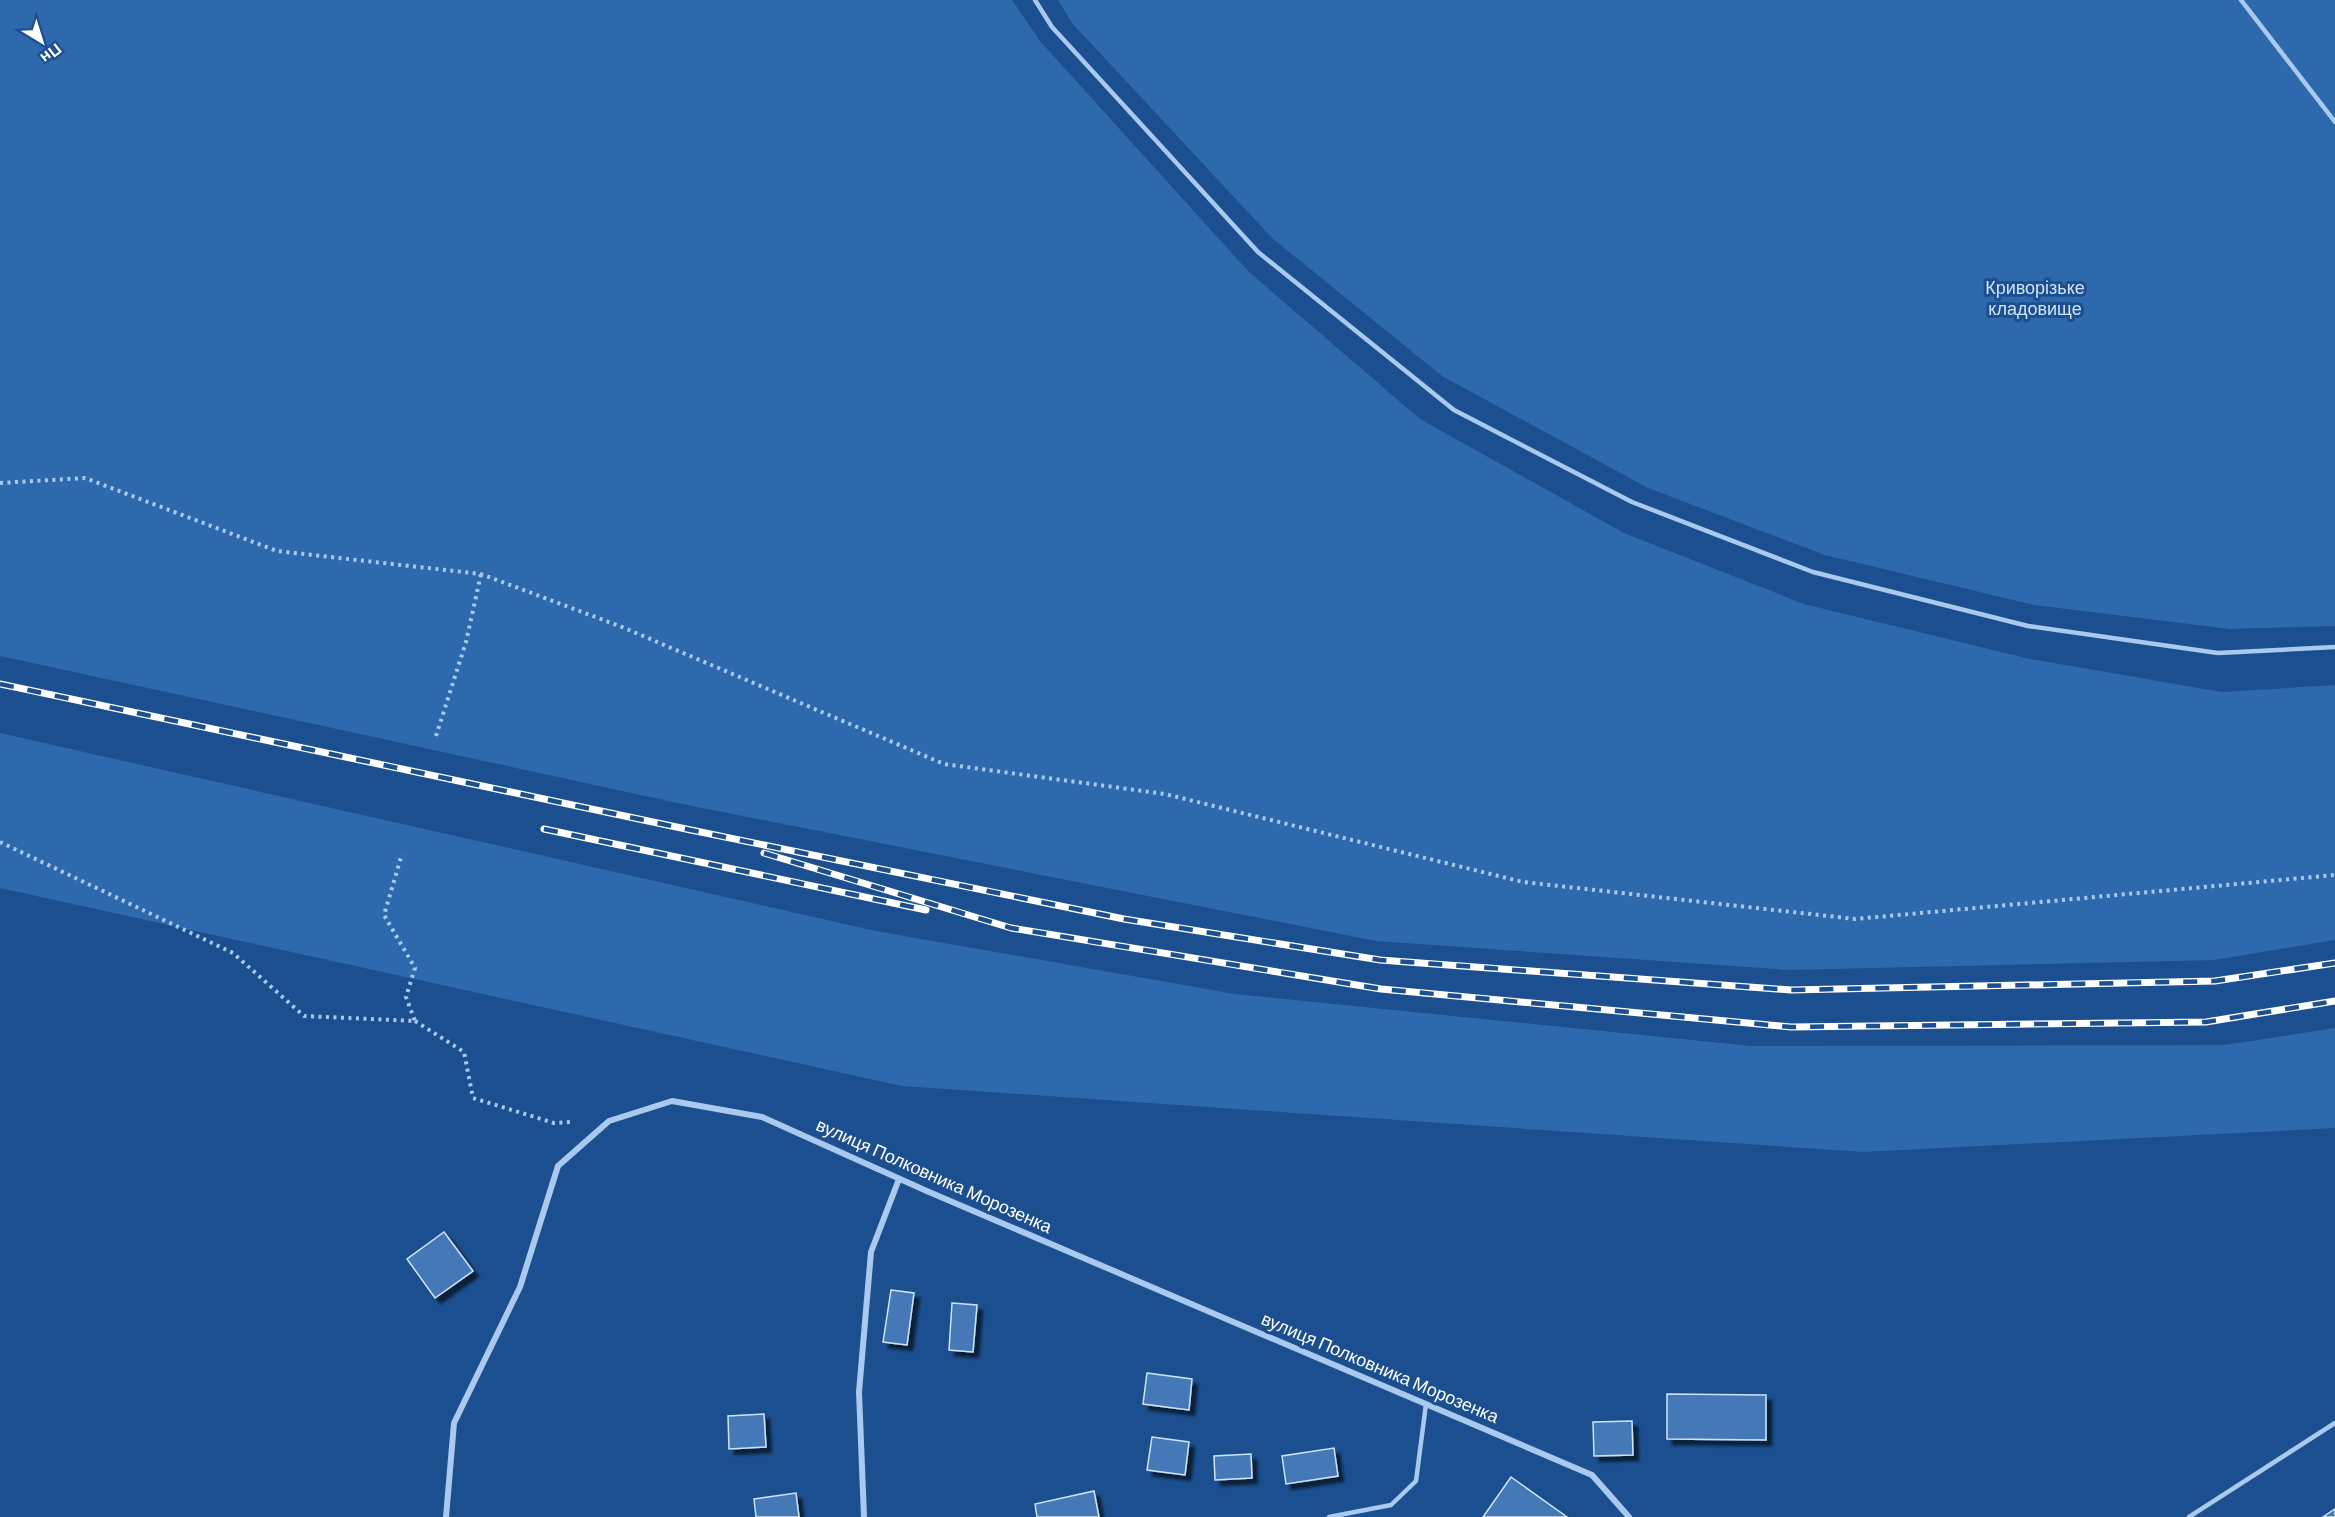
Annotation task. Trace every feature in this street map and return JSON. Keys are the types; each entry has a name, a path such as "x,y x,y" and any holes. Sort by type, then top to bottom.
{"street":[{"name":"вулиця Полковника Морозенка","path":"446,1517 454,1423 520,1287 558,1166 609,1120 672,1101 762,1118 899,1179 1592,1475 1629,1517"},
{"path":"864,1517 859,1392 871,1252 899,1179"}],"lane":[{"path":"1035,0 1052,27 1258,252 1454,410 1632,502 1813,572 2028,626 2217,653 2335,647"},
{"path":"2241,0 2335,122"},
{"path":"1329,1517 1391,1505 1416,1481 1426,1404"},
{"path":"2189,1517 2335,1423"}],"path":[{"path":"0,483 85,478 277,551 481,574 622,627 944,764 1165,794 1523,882 1855,919 2335,875"},
{"path":"436,736 466,642 481,574"},
{"path":"0,842 233,953 304,1016 415,1021 464,1053 473,1098 554,1123 609,1120"},
{"path":"402,854 384,915 415,968 406,997 415,1021"}],"green space":[{"path":"0,0 1012,0 1040,41 1248,271 1420,419 1624,533 1804,604 2030,659 2222,692 2335,685 2335,940 2215,960 1789,970 1376,941 687,805 0,656"},
{"name":"Криворізьке кладовище","path":"1058,0 2335,0 2335,626 2230,629 2034,605 1825,555 1648,488 1442,376 1272,238 1072,23"},
{"path":"0,733 876,931 1235,994 1751,1046 2225,1045 2335,1028 2335,1128 1863,1152 902,1086 0,888"}],"building":[{"path":"444,1232 473,1271 435,1298 407,1259"},
{"path":"891,1290 914,1293 907,1345 883,1342"},
{"path":"952,1303 977,1305 973,1352 949,1350"},
{"path":"1147,1373 1192,1379 1189,1410 1143,1404"},
{"path":"1667,1394 1766,1395 1766,1440 1667,1439"},
{"path":"764,1414 766,1447 729,1449 728,1416"},
{"path":"1632,1421 1633,1455 1594,1456 1593,1422"},
{"path":"1152,1437 1189,1442 1185,1475 1147,1470"},
{"path":"1334,1448 1338,1476 1286,1484 1282,1456"},
{"path":"1251,1454 1252,1478 1215,1480 1214,1456"},
{"path":"1511,1477 1567,1517 1483,1517"},
{"path":"1094,1491 1099,1517 1037,1517 1035,1504"},
{"path":"796,1493 799,1517 756,1517 754,1499"},
{"path":"2335,1509 2335,1517 2323,1517"}],"railway":[{"path":"0,684 1124,919 1380,960 1791,990 2215,981 2335,963"},
{"path":"544,829 926,910"},
{"path":"764,853 1011,928 1381,989 1791,1027 2206,1022 2335,1001"}]}
